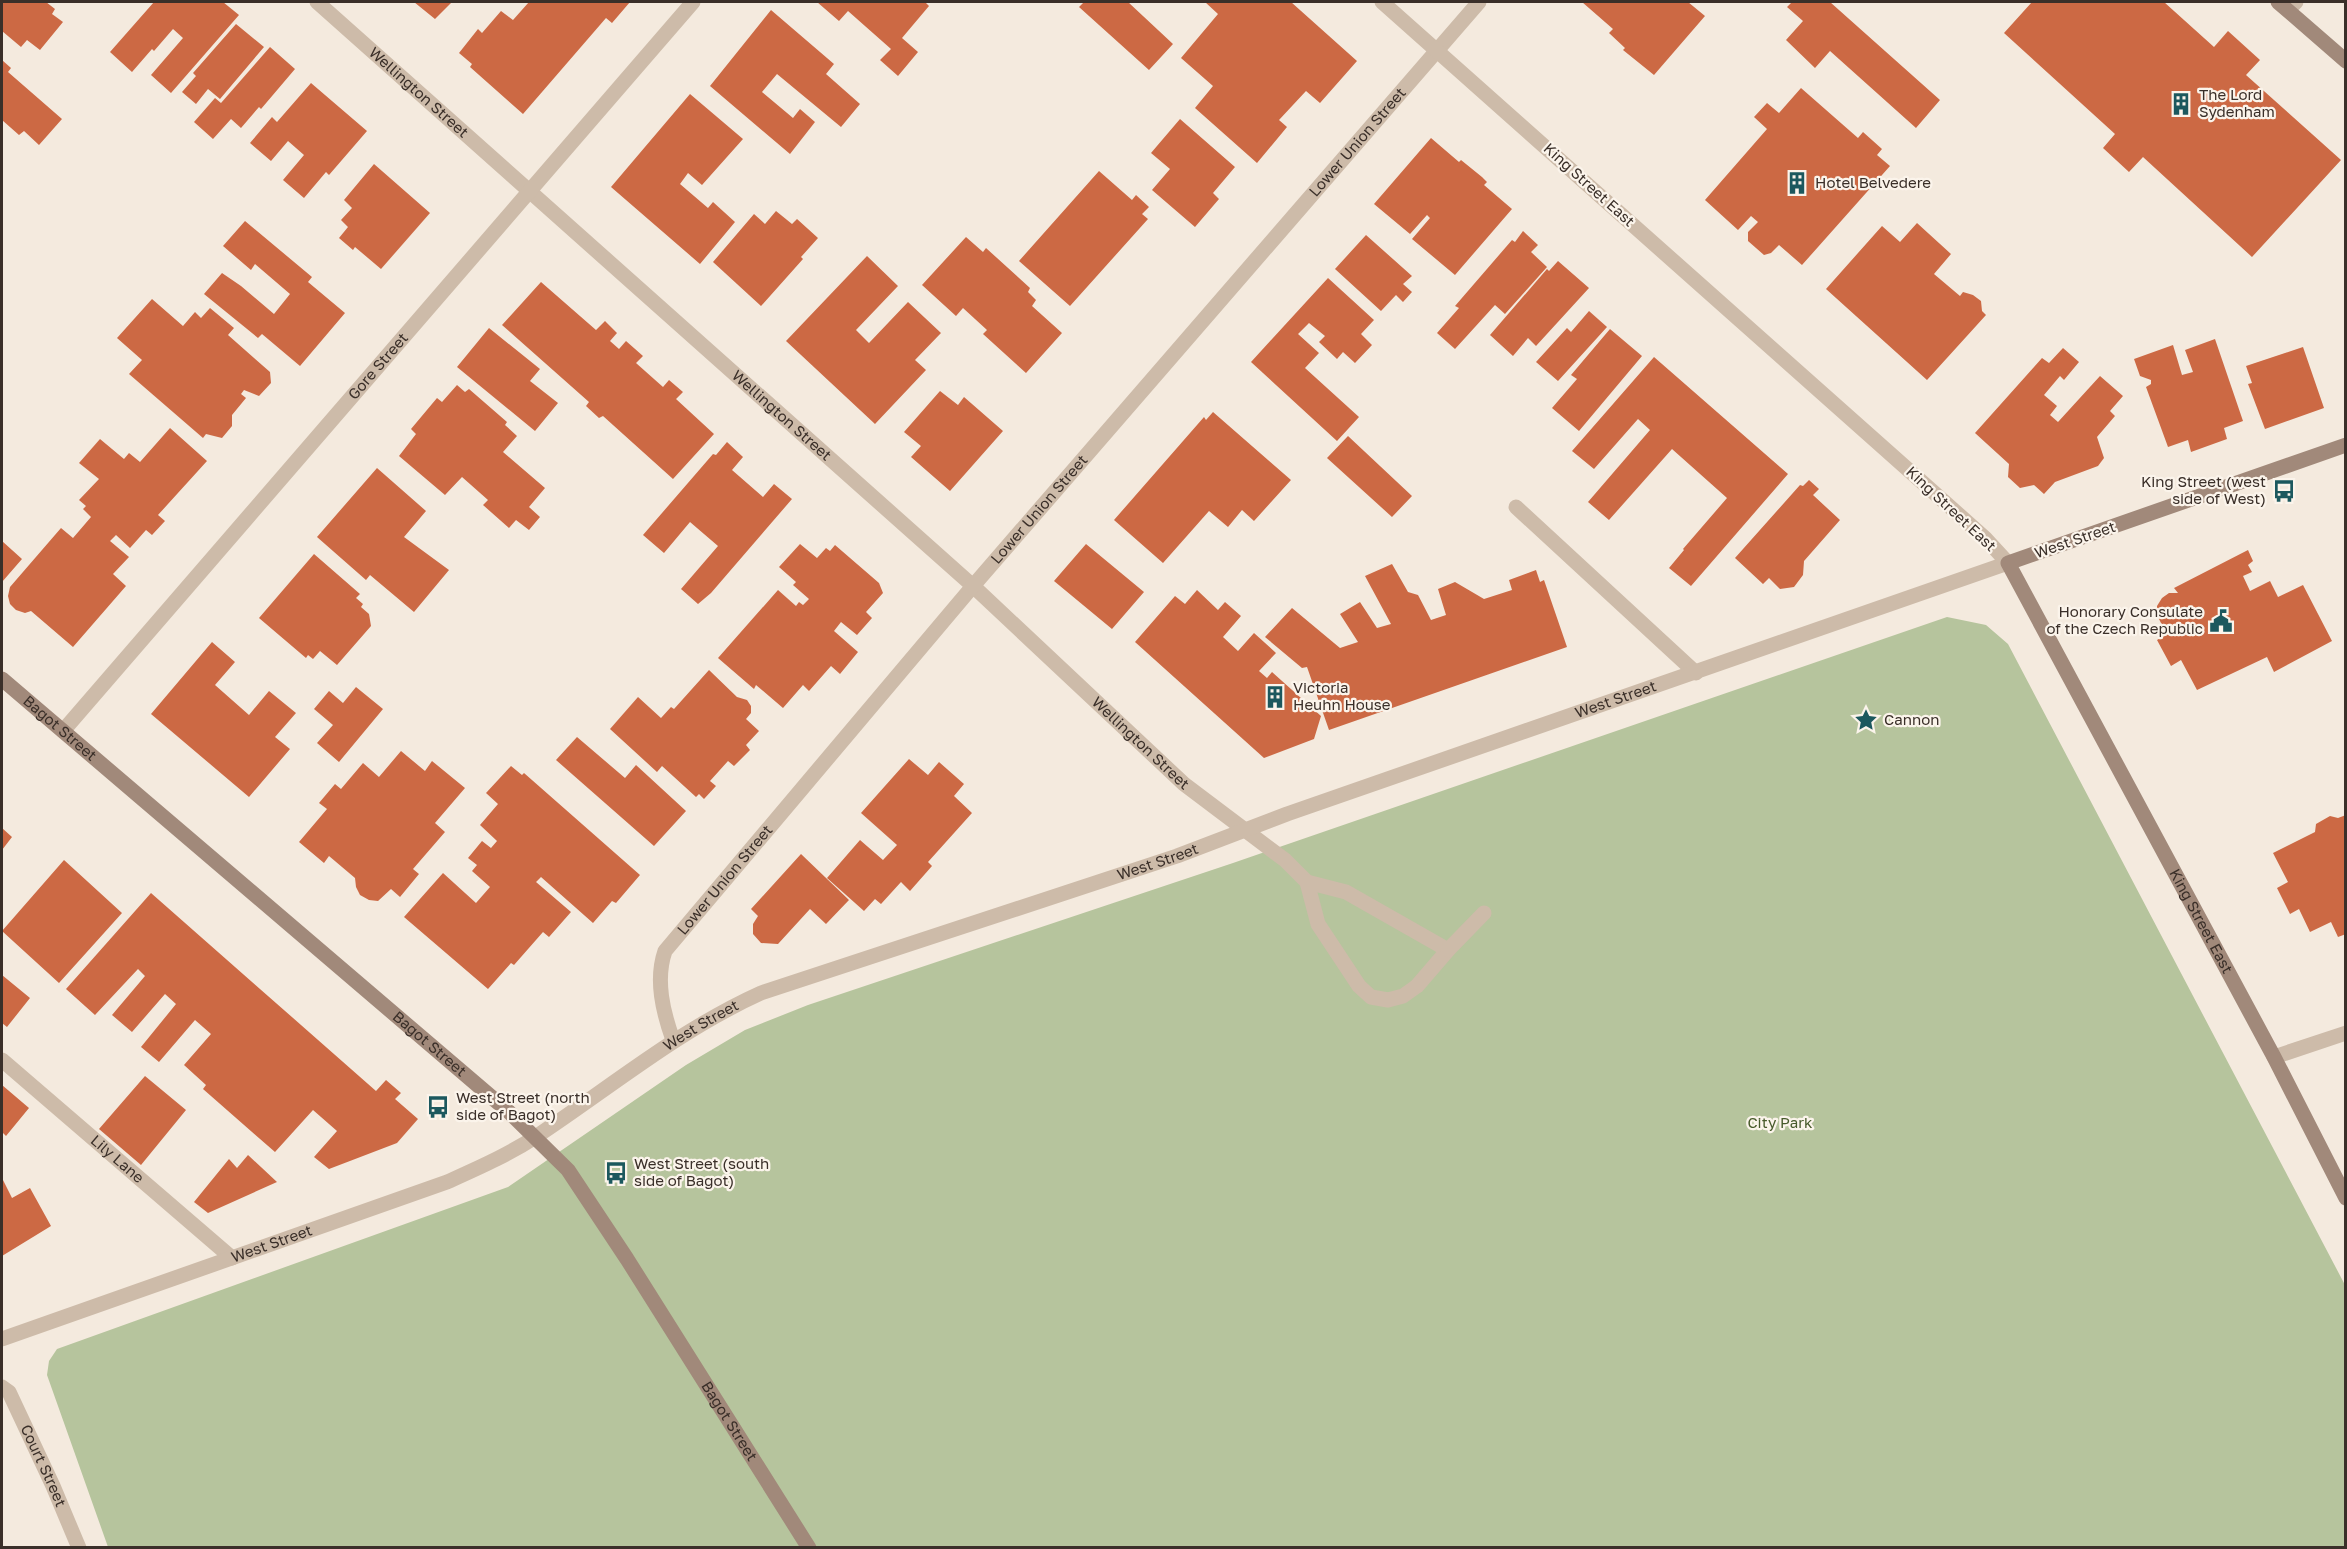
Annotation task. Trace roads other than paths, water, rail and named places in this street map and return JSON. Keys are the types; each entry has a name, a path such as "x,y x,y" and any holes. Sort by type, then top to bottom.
{"main road":[{"path":"2288,4 2346,61"},
{"name":"West Street","path":"2008,563 2346,445"},
{"name":"King Street East","path":"2008,563 2274,1057 2346,1198"},
{"name":"Bagot Street","path":"2,678 509,1112 568,1170 608,1229 809,1548"}],"street":[{"name":"Wellington Street","path":"317,2 973,586 1184,784 1286,860 1307,882"},
{"name":"Gore Street","path":"63,731 693,2"},
{"name":"King Street East","path":"1382,2 1985,538 2008,563"},
{"name":"Lower Union Street","path":"673,1040 662,1005 661,960 665,951 973,586 1479,2"},
{"path":"1516,507 1696,673"},
{"name":"West Street","path":"2,1339 447,1182 498,1159 535,1137 673,1040 729,1008 795,981 1177,856 1245,830 2008,563"},
{"path":"1448,950 1346,892 1307,882 1318,924 1359,987 1371,997 1388,1000 1403,996 1417,987 1448,950 1484,913"},
{"path":"2274,1057 2346,1033"},
{"name":"Lily Lane","path":"2,1060 232,1258"},
{"name":"Court Street","path":"2,1387 9,1392 79,1548"}],"place":[{"name":"The Lord Sydenham","path":"2181,104"},
{"name":"Hotel Belvedere","path":"1797,183"},
{"name":"King Street (west side of West)","path":"2284,491"},
{"name":"Honorary Consulate of the Czech Republic","path":"2221,621"},
{"name":"Victoria Heuhn House","path":"1275,697"},
{"name":"Cannon","path":"1866,720"},
{"name":"West Street (north side of Bagot)","path":"438,1107"},
{"name":"West Street (south side of Bagot)","path":"616,1173"}],"park label":[{"name":"City Park","path":"1780,1123"}]}
